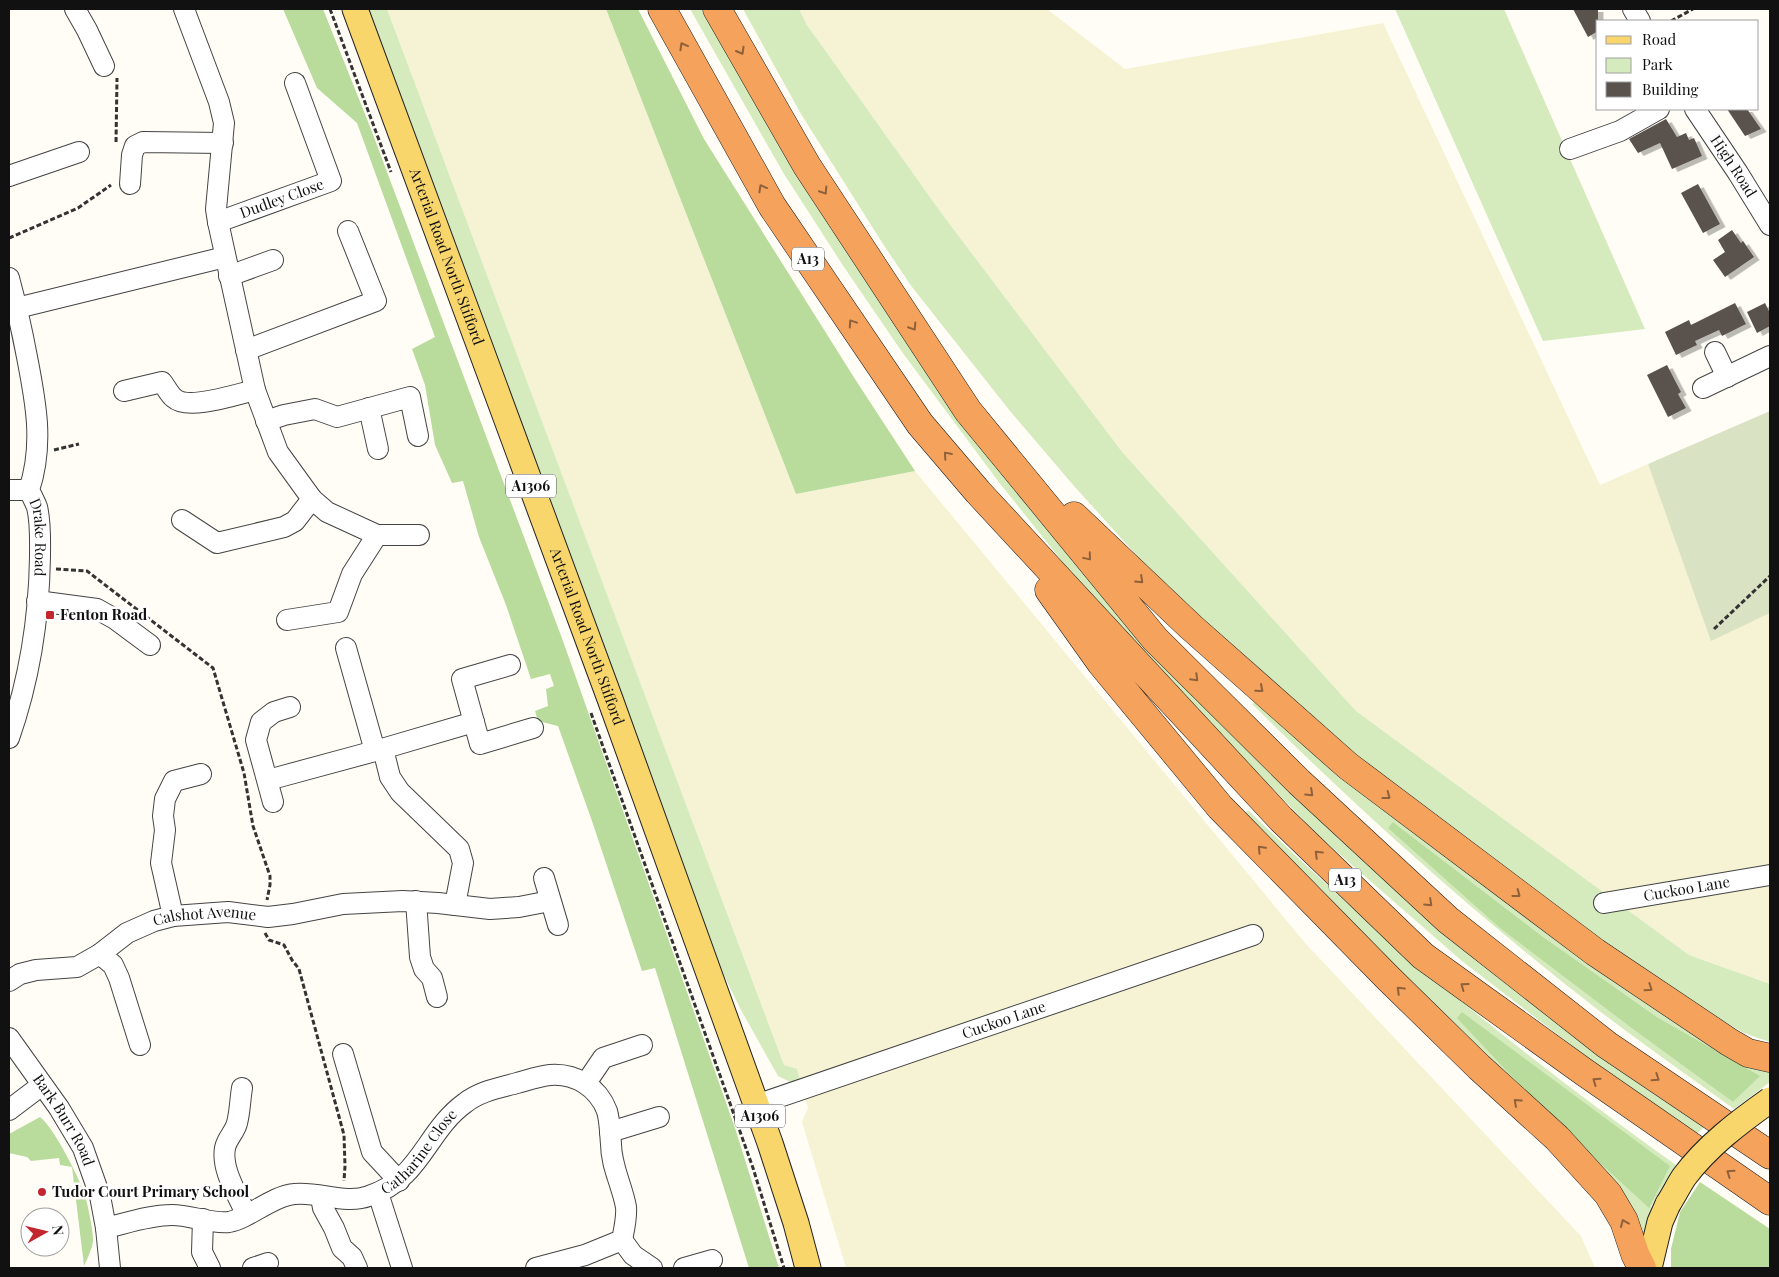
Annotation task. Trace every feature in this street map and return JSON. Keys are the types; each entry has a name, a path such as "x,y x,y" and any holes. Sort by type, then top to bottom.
{"highway":[{"name":"A13","path":"662,9 772,206 920,424 978,492 1281,819 1423,956 1584,1072 1770,1200"},
{"name":"A13","path":"717,9 807,166 968,411 1155,639 1299,782 1448,920 1607,1045 1770,1155"},
{"name":"A13","path":"968,411 1106,548 1184,621 1348,766 1595,952 1729,1042 1748,1053 1770,1058"},
{"name":"A13","path":"978,492 1101,662 1220,807 1402,992 1479,1067 1557,1138 1608,1194 1624,1222 1642,1268"}],"main road":[{"name":"Arterial Road North Stifford","path":"355,9 610,699 783,1181 808,1268"},
{"path":"1649,1268 1660,1222 1668,1204 1684,1178 1711,1147 1770,1100"}],"street":[{"path":"76,9 104,66"},
{"name":"Dudley Close","path":"184,9 219,102 224,123 216,208 218,222 255,390 278,452 312,499 327,512 377,535 419,535"},
{"path":"1633,9 1639,20"},
{"name":"Dudley Close","path":"218,222 331,182 295,83"},
{"path":"1570,149 1620,131 1657,110"},
{"name":"High Road","path":"1696,110 1770,225"},
{"path":"130,184 132,156 135,146 143,142 223,143"},
{"path":"9,176 79,152"},
{"path":"246,350 376,301 348,231"},
{"path":"17,308 227,266 273,260"},
{"name":"Drake Road","path":"9,278 17,308 36,407 38,444 36,470 29,490 37,507 40,533 40,568 37,601 25,684 9,738"},
{"path":"1715,352 1727,377"},
{"path":"1703,388 1770,356"},
{"path":"124,391 162,382 174,399 185,402 202,402 255,390"},
{"path":"266,421 284,415 315,409 337,418 410,397 418,436"},
{"path":"369,408 378,449"},
{"path":"9,490 29,490"},
{"path":"182,520 215,550 284,527 295,521 312,499"},
{"path":"287,620 338,612 352,574 377,535"},
{"path":"37,601 97,609 115,619 150,645"},
{"path":"346,648 379,750 390,777 400,792 459,849 463,863 455,905"},
{"path":"510,664 462,679 480,744 533,728"},
{"path":"273,802 256,740 261,722 274,712 290,707"},
{"path":"268,780 474,722"},
{"path":"172,916 161,863 165,799 174,781 201,774"},
{"name":"Cuckoo Lane","path":"1604,903 1770,875"},
{"path":"544,878 558,925"},
{"path":"416,901 420,957 424,969 432,978 437,997"},
{"name":"Calshot Avenue","path":"9,980 20,974 36,970 77,967 100,954 126,933 154,921 172,916 228,912 268,917 344,904 416,901 490,910 550,901"},
{"name":"Cuckoo Lane","path":"756,1105 1253,935"},
{"path":"100,954 112,965 119,978 140,1045"},
{"name":"Bark Burr Road","path":"9,1038 42,1086 60,1108 83,1148 100,1196 106,1228 110,1268"},
{"path":"642,1045 603,1058 586,1083 598,1096 607,1111 611,1153 626,1207 626,1223 622,1240 633,1255 652,1268"},
{"path":"343,1054 372,1152 399,1181"},
{"name":"Catharine Close","path":"106,1228 170,1215 227,1222 289,1194 299,1193 352,1199 367,1197 399,1181 416,1162 452,1113 466,1101 483,1092 550,1075 570,1076 586,1083"},
{"path":"9,1110 42,1086"},
{"path":"242,1088 237,1125 225,1148 225,1160 227,1170 246,1214"},
{"path":"610,1132 659,1117"},
{"path":"378,1193 402,1268"},
{"path":"321,1196 323,1208 342,1248 352,1257 357,1268"},
{"path":"203,1219 202,1252 210,1268"},
{"path":"536,1268 585,1255 622,1240"},
{"path":"684,1268 712,1260"}],"path":[{"path":"330,9 392,175"},
{"path":"1673,20 1693,9"},
{"path":"54,450 79,444"},
{"path":"40,568 87,571 213,668 244,773 253,826 270,876 270,886 265,907"},
{"path":"1714,629 1770,576"},
{"path":"590,712 753,1168 784,1268"},
{"path":"264,926 269,940 284,945 299,969 344,1135 345,1166 343,1188"}],"shaded area":[{"path":"387,9 606,9 796,494 915,471 1306,944 1581,1236 1595,1268 846,1268 802,1122 808,1108 797,1070 784,1065"},
{"path":"799,9 1047,9 1125,69 1383,23 1600,485 1648,464 1711,640 1770,613 1770,984 1689,955 1356,711 1123,453 945,218 807,25"}],"green space":[{"path":"283,9 323,9 369,124 563,641 735,1128 779,1268 749,1268 655,968 642,971 558,726 538,721 535,711 548,706 546,689 554,686 550,674 531,679 506,605 479,537 463,481 452,483 435,445 425,385 412,349 435,337 357,123 317,88"},
{"path":"367,9 387,9 784,1065 797,1069 802,1088 778,1076 741,1010 712,951"},
{"path":"606,9 638,9 704,139 915,471 796,494"},
{"path":"690,9 703,9 729,56 1010,477 1547,1013 1648,1090 1704,1127 1692,1138 1462,961 1321,838 1187,701 1073,575 998,481 902,352 844,267 784,174"},
{"path":"743,9 799,9 807,25 945,218 1123,453 1356,711 1689,955 1770,984 1770,1042 1744,1033 1728,1024 1600,939 1369,768 1210,630 1140,559 1074,486 1010,411 912,287 801,114"},
{"path":"1395,9 1504,9 1645,329 1543,341"},
{"path":"1770,411 1770,613 1711,641 1648,464"},
{"path":"1257,701 1770,1066 1770,1082 1734,1109 1602,1013 1466,902 1379,825 1252,704","holes":["1393,822 1542,936 1657,1017 1759,1076 1733,1102"]},
{"path":"1248,810 1350,906 1455,996 1509,1040 1676,1165 1651,1207 1656,1211 1643,1248 1243,815"},
{"path":"1393,822 1542,936 1657,1017 1760,1076 1733,1102 1500,928 1388,828"},
{"path":"1462,1012 1670,1166 1649,1208 1551,1118 1457,1018"},
{"path":"40,1117 52,1130 65,1152 84,1192 93,1241 91,1251 84,1266 72,1167 60,1165 59,1158 31,1161 27,1157 9,1153 9,1134"},
{"path":"1700,1182 1770,1229 1770,1268 1671,1268 1671,1249 1680,1212"}],"building":[{"path":"1573,9 1598,9 1596,32 1588,37"},
{"path":"1728,110 1748,110 1761,129 1745,136"},
{"path":"1666,119 1677,137 1686,133 1689,140 1694,138 1702,156 1672,169 1660,143 1638,153 1629,139"},
{"path":"1698,184 1720,224 1703,233 1681,193"},
{"path":"1732,230 1741,243 1743,241 1754,257 1725,277 1713,260 1725,252 1718,240"},
{"path":"1735,303 1746,324 1722,336 1719,330 1695,341 1697,345 1676,355 1665,332 1689,320 1691,325"},
{"path":"1765,303 1770,313 1770,326 1757,333 1747,312"},
{"path":"1667,365 1681,392 1678,394 1686,408 1668,417 1647,375"}],"place":[{"name":"Fenton Road","path":"50,615"},
{"name":"Tudor Court Primary School","path":"42,1192"}]}
